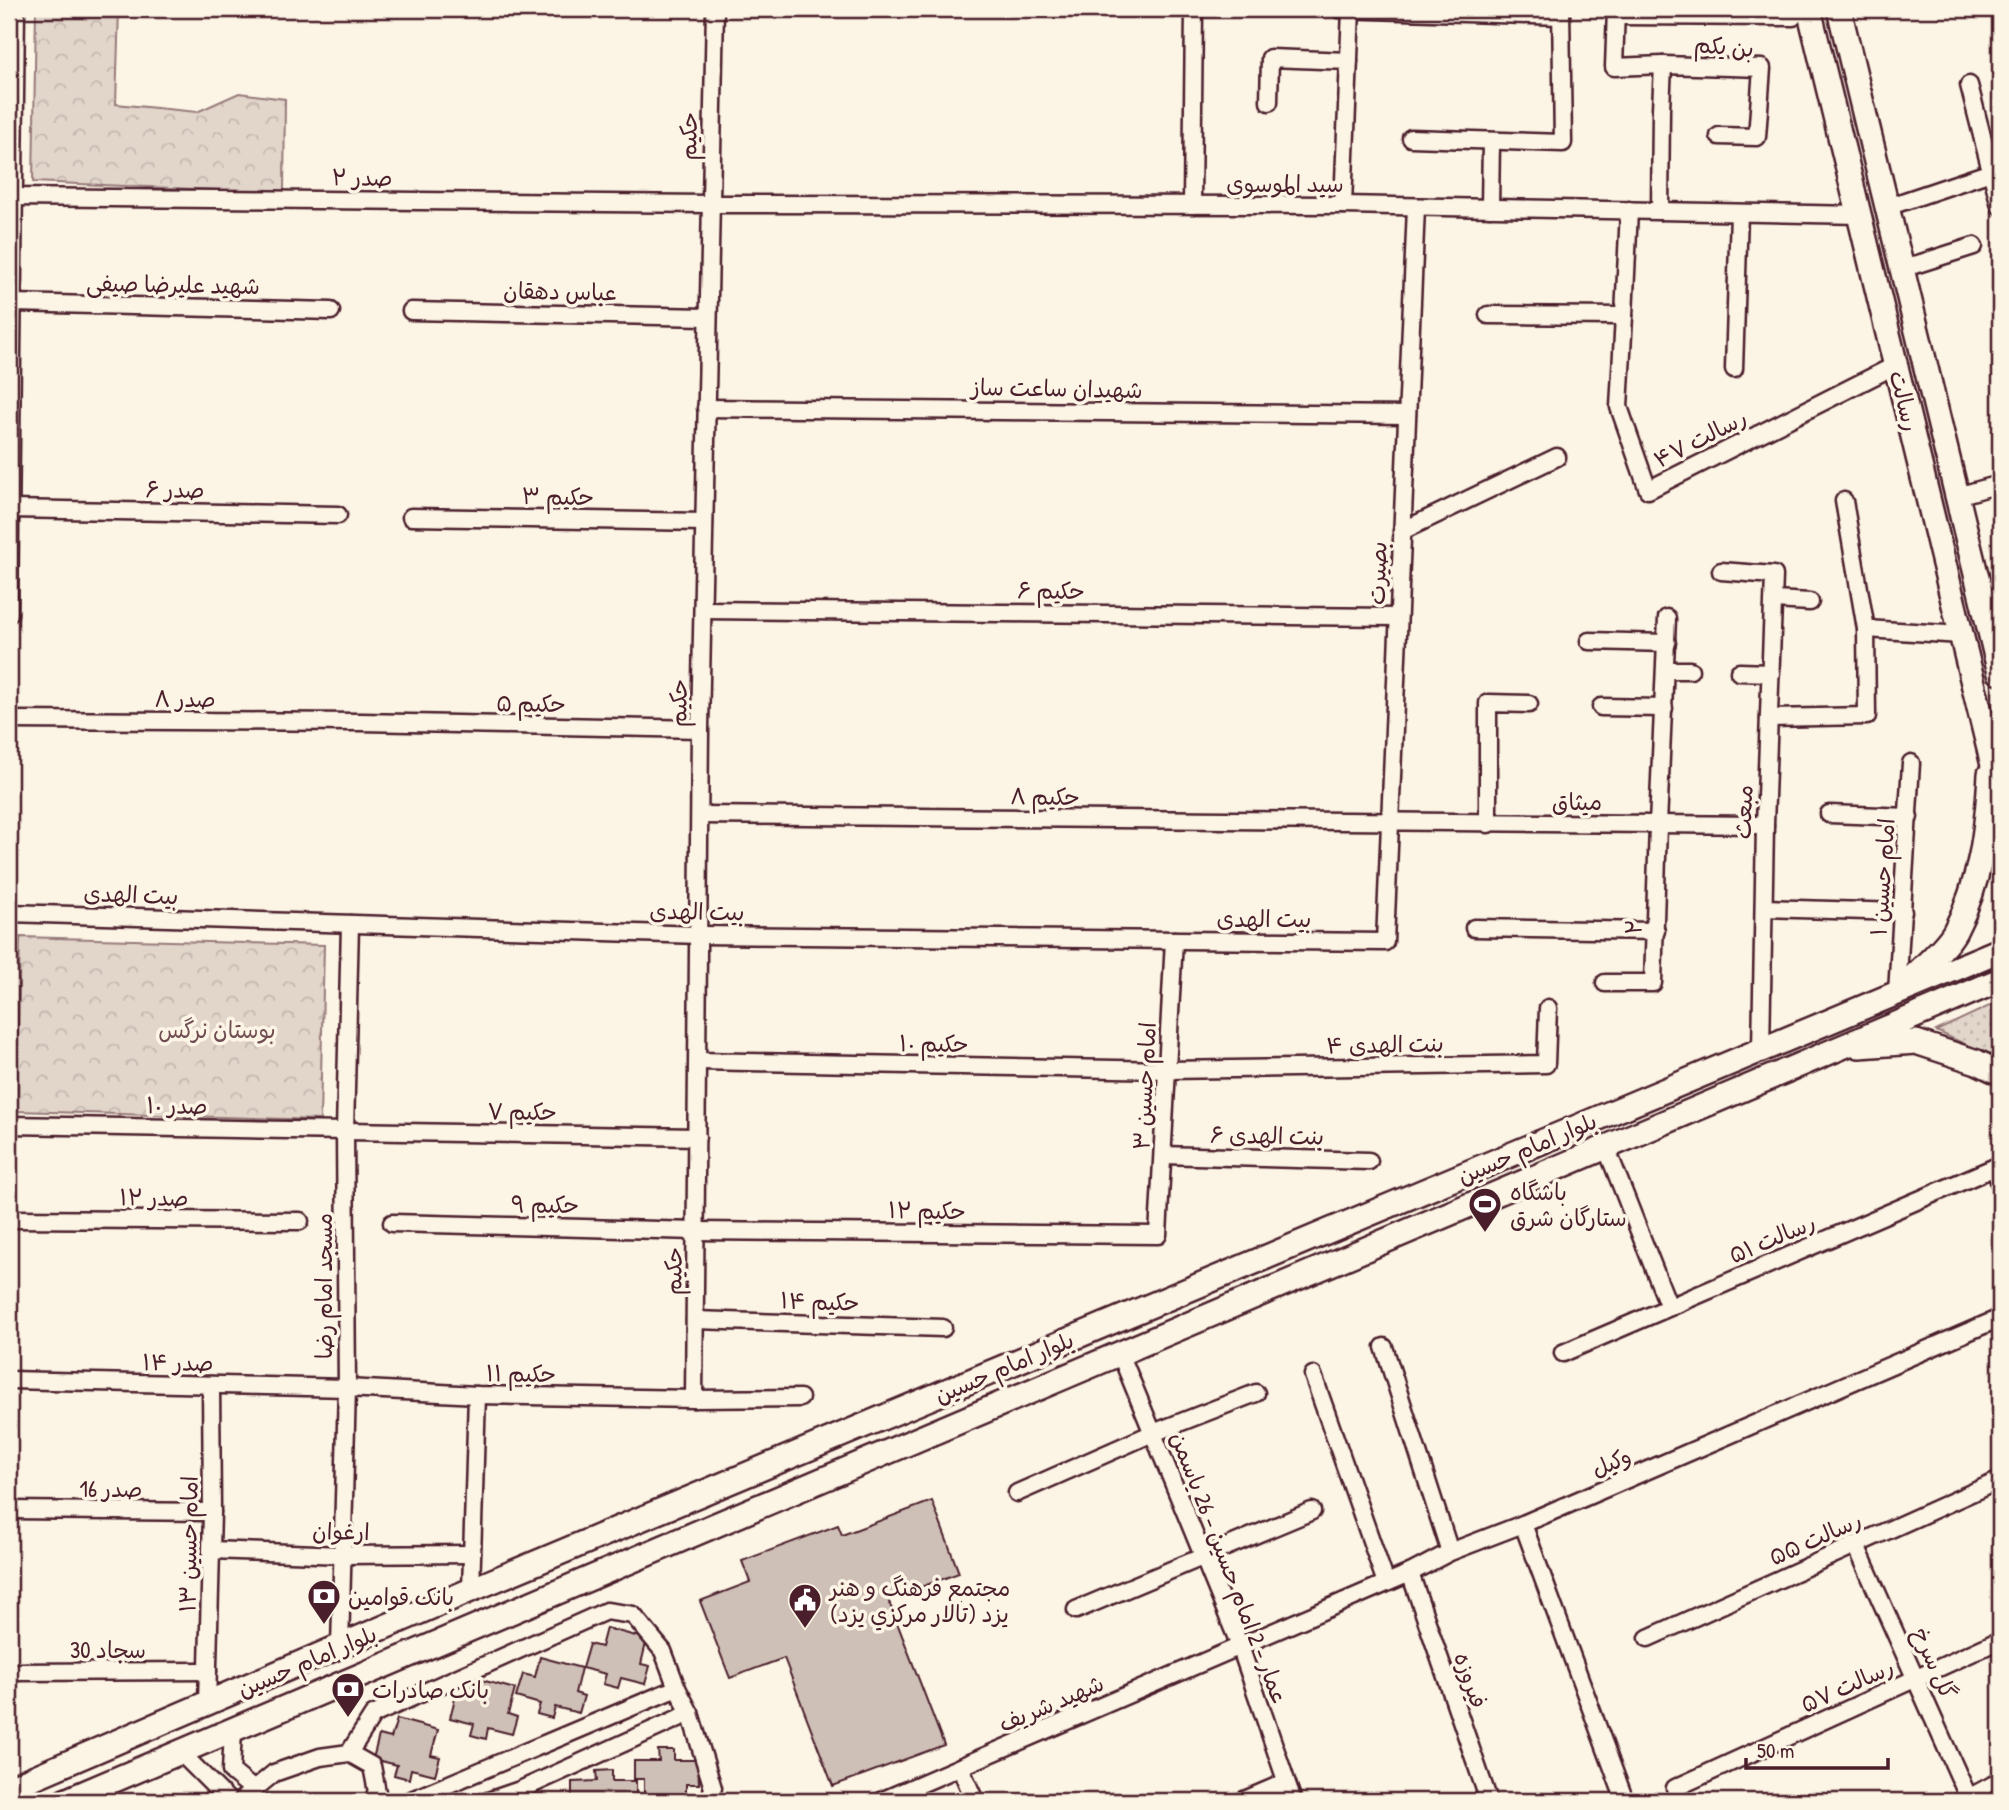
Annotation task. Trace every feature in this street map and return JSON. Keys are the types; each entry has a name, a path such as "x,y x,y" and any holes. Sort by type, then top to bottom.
{"main road":[{"name":"رسالت","path":"1839,9 2000,673"},
{"name":"رسالت","path":"1801,13 1860,215 2000,794"},
{"path":"1897,993 1954,933 1979,869 1987,828 1991,757"},
{"name":"بلوار امام حسین","path":"9,1788 471,1590 2000,950"},
{"name":"بلوار امام حسین","path":"65,1801 2000,980"},
{"path":"1842,1046 1916,1042 1977,1062 2000,1073"},
{"path":"1442,1184 1454,1211"},
{"path":"471,1590 485,1623"},
{"path":"1970,1801 2000,1786"}],"street":[{"path":"9,614 13,303 11,197 16,9"},
{"name":"حکیم","path":"694,1399 700,729 715,9"},
{"path":"1192,205 1195,9"},
{"path":"1339,9 1561,12 1563,143 1410,138"},
{"path":"1343,205 1351,9"},
{"path":"1660,211 1664,65 1614,67 1615,12 1801,13"},
{"path":"1269,102 1270,58 1349,61"},
{"name":"بن یکم","path":"1664,65 1762,68 1758,137 1719,136"},
{"path":"1969,85 1996,170 2000,206"},
{"path":"1490,208 1491,141"},
{"path":"1887,207 1996,170"},
{"name":"صدر ۲","path":"11,197 709,204"},
{"name":"سید الموسوی","path":"709,204 1343,205 1860,215"},
{"name":"بصیرت","path":"1385,942 1416,207"},
{"path":"1488,315 1624,316 1629,211"},
{"path":"1734,369 1739,212"},
{"path":"1902,269 1974,246"},
{"name":"شهید علیرضا صیفی","path":"13,303 331,311"},
{"name":"عباس دهقان","path":"411,311 708,317"},
{"name":"رسالت ۴۷","path":"1624,316 1619,407 1647,491 1896,365"},
{"name":"شهیدان ساعت ساز","path":"706,408 1407,415"},
{"path":"1402,531 1557,457"},
{"path":"1957,496 2000,484"},
{"path":"1769,718 1867,716 1866,629 1844,500"},
{"name":"صدر ۶","path":"10,509 338,515"},
{"name":"حکیم ۳","path":"411,517 704,522"},
{"name":"مبعث","path":"1721,572 1774,575 1765,825 1761,1051"},
{"path":"1774,600 1810,602"},
{"name":"حکیم ۶","path":"703,610 1398,617"},
{"name":"۲","path":"1605,983 1653,983 1667,618"},
{"path":"1866,629 1962,635"},
{"path":"1589,641 1667,643"},
{"path":"1666,670 1690,670"},
{"path":"1739,672 1770,673"},
{"path":"1488,824 1488,703 1529,704"},
{"path":"1601,707 1664,708"},
{"name":"صدر ۸","path":"9,720 361,722"},
{"name":"حکیم ۵","path":"361,722 700,729"},
{"name":"امام حسین ۱","path":"1897,993 1912,764"},
{"path":"1829,814 1909,817"},
{"name":"حکیم ۸","path":"701,815 1389,823"},
{"name":"میثاق","path":"1389,823 1765,825"},
{"path":"1764,908 1903,912"},
{"name":"بیت الهدی","path":"9,913 699,935 1385,942"},
{"name":"مسجد امام رضا","path":"340,1647 347,1388 345,1131 350,924"},
{"path":"1474,928 1656,931"},
{"name":"امام حسین ۳","path":"1158,1235 1174,940"},
{"name":"بنت الهدی ۴","path":"1169,1070 1546,1064 1548,1008"},
{"name":"حکیم ۱۰","path":"698,1061 1169,1070"},
{"name":"صدر ۱۰","path":"9,1125 345,1131"},
{"name":"حکیم ۷","path":"345,1131 698,1137"},
{"path":"1606,1147 1669,1307"},
{"name":"بنت الهدی ۶","path":"1163,1156 1369,1161"},
{"path":"1998,1166 2000,1184"},
{"name":"رسالت ۵۱","path":"1563,1353 1998,1166"},
{"name":"صدر ۱۲","path":"9,1219 300,1221"},
{"name":"حکیم ۹","path":"392,1223 696,1231"},
{"name":"حکیم ۱۲","path":"696,1231 1158,1235"},
{"name":"وکیل","path":"1240,1646 1410,1573 1450,1552 1523,1524 2000,1318"},
{"name":"حکیم ۱۴","path":"695,1320 943,1328"},
{"path":"1384,1347 1450,1552"},
{"name":"عمار - 2 امام حسین - 26 یاسمن","path":"1120,1353 1240,1646 1293,1801"},
{"path":"1313,1375 1386,1583"},
{"name":"صدر ۱۴","path":"9,1380 347,1388"},
{"name":"امام حسین ۱۳","path":"206,1704 212,1512 211,1385"},
{"name":"حکیم ۱۱","path":"347,1388 477,1395 800,1398"},
{"path":"1017,1493 1153,1433 1256,1393"},
{"path":"471,1590 477,1395"},
{"name":"رسالت ۵۵","path":"1648,1638 2000,1480"},
{"name":"صدر 16","path":"9,1510 212,1512"},
{"path":"1076,1610 1312,1511"},
{"path":"1523,1524 1625,1801"},
{"name":"گل سرخ","path":"1856,1545 1970,1801"},
{"name":"ارغوان","path":"211,1550 342,1555 471,1553"},
{"name":"فیروزه","path":"1410,1573 1489,1801"},
{"path":"349,1753 373,1715 606,1611 634,1615 663,1651 690,1713 713,1788 709,1801"},
{"name":"رسالت ۵۷","path":"1675,1788 2000,1640"},
{"name":"شهید شریف","path":"881,1801 1240,1646"},
{"name":"سجاد 30","path":"9,1672 208,1671"},
{"path":"410,1801 677,1688"},
{"path":"473,1775 486,1801 520,1790 690,1713"},
{"path":"233,1730 231,1771 254,1790"},
{"path":"180,1752 229,1801"},
{"path":"240,1801 274,1773 320,1758 349,1753 372,1766 377,1792 372,1801"},
{"path":"960,1767 975,1801"},
{"path":"1242,1801 1286,1782"}],"green space":[{"path":"36,9 119,9 116,104 197,112 239,93 285,99 284,193 33,182"},
{"name":"بوستان نرگس","path":"20,937 324,945 320,1120 16,1111"},
{"path":"2000,1001 2000,1060 1936,1031"}],"building":[{"name":"مجتمع فرهنگ و هنر یزد (تالار مركزي یزد)","path":"932,1501 959,1573 888,1599 944,1745 833,1786 784,1658 730,1678 700,1601 750,1582 742,1561 838,1525 842,1535"},
{"path":"606,1628 647,1639 641,1664 650,1666 645,1684 621,1678 618,1688 603,1684 606,1674 582,1668 589,1644 601,1647"},
{"path":"540,1657 581,1668 575,1693 584,1696 579,1713 555,1707 552,1718 537,1714 540,1704 516,1697 523,1674 535,1677"},
{"path":"474,1678 515,1689 508,1714 517,1717 512,1734 488,1728 486,1739 471,1735 474,1724 450,1718 456,1694 468,1697"},
{"path":"397,1719 438,1730 431,1755 440,1757 435,1775 411,1769 409,1779 394,1775 397,1765 373,1759 379,1735 391,1738"},
{"path":"658,1750 674,1750 674,1760 698,1760 699,1784 686,1784 686,1801 644,1801 644,1779 634,1779 634,1761 659,1761"},
{"path":"612,1770 612,1781 636,1781 636,1801 572,1800 572,1782 597,1781 596,1771"},
{"path":"531,1795 547,1795 547,1801 532,1801"}],"place":[{"name":"باشگاه ستارگان شرق","path":"1485,1234"},
{"name":"بانک قوامین","path":"324,1626"},
{"name":"مجتمع فرهنگ و هنر یزد (تالار مركزي یزد)","path":"805,1630"},
{"name":"بانک صادرات","path":"348,1719"}]}
